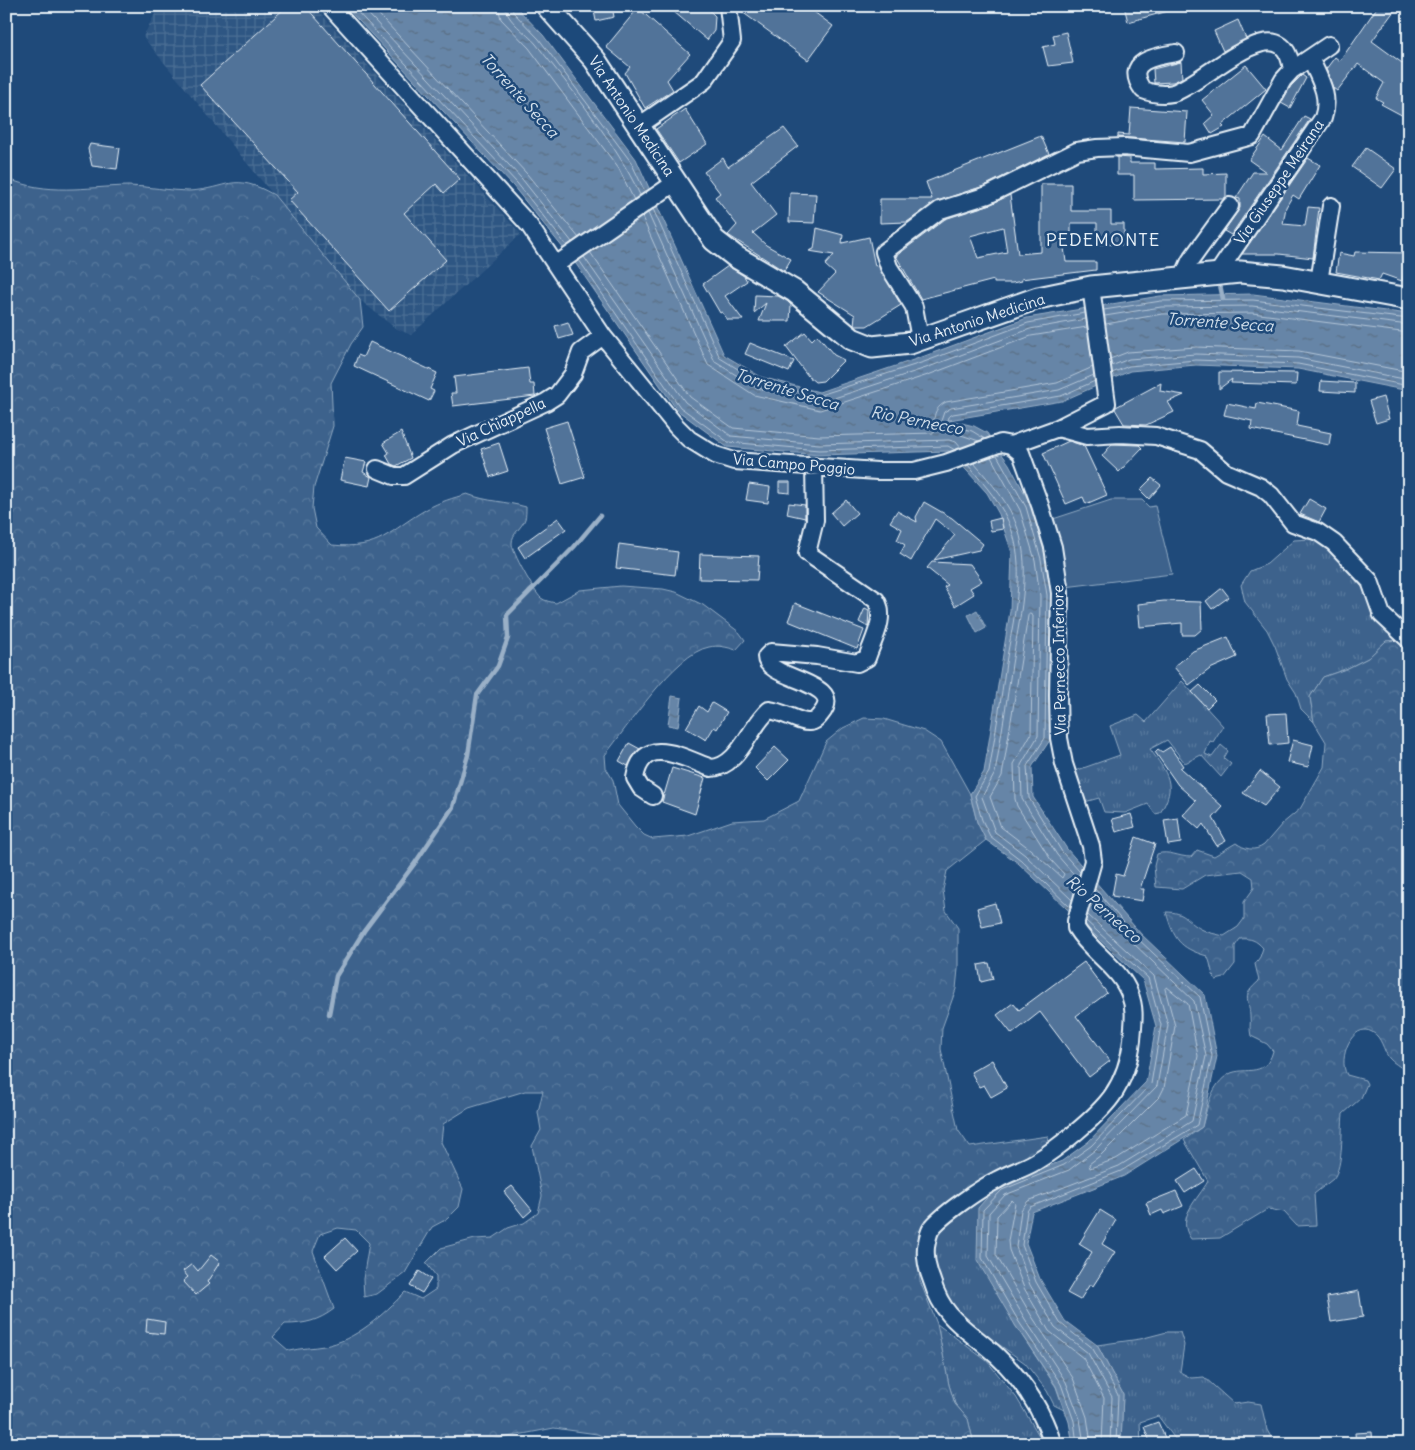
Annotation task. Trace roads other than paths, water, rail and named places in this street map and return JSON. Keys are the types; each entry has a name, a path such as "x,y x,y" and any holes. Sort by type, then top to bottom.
{"main road":[{"name":"Via Antonio Medicina","path":"547,6 595,60 640,126 668,187 714,240 736,257 794,291 852,339 872,347 890,346 920,339 1038,298 1217,274 1240,272 1283,276 1409,299"}],"street":[{"name":"Via Campo Poggio","path":"330,6 560,261 603,336 676,426 689,438 715,455 734,461 877,472 914,471 1058,428 1108,403 1092,291"},
{"path":"640,126 704,81 732,40 728,6"},
{"path":"1176,53 1143,60 1138,68 1138,76 1143,90 1160,94 1174,92 1208,74 1253,43 1268,40 1279,41 1285,47 1292,70"},
{"path":"920,339 914,307 889,267 884,252 940,210 988,195 1077,152 1097,148 1123,147 1189,153 1252,136 1283,80 1292,70 1328,45"},
{"name":"Via Giuseppe Meirana","path":"1217,274 1323,118 1327,106 1327,98 1310,58"},
{"path":"560,261 668,187"},
{"path":"1182,279 1190,261 1230,206"},
{"path":"1319,282 1331,206"},
{"name":"Via Chiappella","path":"377,469 394,476 404,476 453,445 546,402 557,395 573,374 581,352 603,336"},
{"path":"1058,428 1087,436 1120,434 1156,436 1200,450 1226,472 1261,487 1271,495 1293,523 1318,532 1334,543 1370,581 1382,615 1409,640"},
{"name":"Via Pernecco Inferiore","path":"1006,444 1021,453 1040,505 1053,547 1060,593 1059,738 1064,764 1090,846 1092,861 1076,921 1080,934 1121,977 1130,995 1134,1014 1126,1068 1113,1096 1102,1108 1041,1158 996,1180 937,1222 930,1232 926,1248 936,1294 947,1314 962,1329 996,1355 1022,1384 1046,1422 1053,1444"},
{"path":"653,796 641,788 635,778 636,768 643,758 654,751 663,751 710,768 717,768 724,766 734,757 760,717 769,710 780,711 807,723 815,721 824,712 826,701 823,693 816,687 771,668 766,662 766,657 771,652 817,656 857,663 867,658 881,616 881,608 876,600 807,553 815,520 814,466"}],"water":[{"path":"345,6 515,6 543,35 636,159 724,355 761,377 819,392 922,357 1027,318 1160,296 1253,294 1409,314 1409,391 1298,369 1196,365 1130,371 1062,401 949,420 974,426 987,433 1009,464 1031,505 1046,558 1052,595 1050,740 1032,767 1033,797 1067,849 1141,934 1205,995 1217,1056 1202,1127 1124,1176 1032,1212 1026,1243 1040,1279 1065,1321 1097,1345 1123,1394 1121,1444 1073,1444 1069,1422 1056,1386 1015,1325 977,1260 978,1208 998,1185 1062,1161 1088,1142 1146,1082 1156,1026 1143,980 1018,863 986,840 977,822 970,794 984,772 1010,611 1012,553 999,514 987,493 949,451 819,455 727,447 677,410 576,264 513,186"},
{"path":"977,610 986,628 977,633 968,615"},
{"path":"672,696 682,698 678,727 668,725"}],"waterway":[{"path":"1220,285 1223,299"},
{"path":"329,1014 336,976 364,931 415,863 453,807 468,755 477,695 498,666 508,638 507,615 574,547 600,516"}],"district":[{"name":"PEDEMONTE","path":"1103,239"}],"water label":[{"name":"Torrente Secca","path":"520,95"},
{"name":"Torrente Secca","path":"1220,322"},
{"name":"Torrente Secca","path":"787,389"},
{"name":"Rio Pernecco","path":"917,420"},
{"name":"Rio Pernecco","path":"1104,909"}]}
